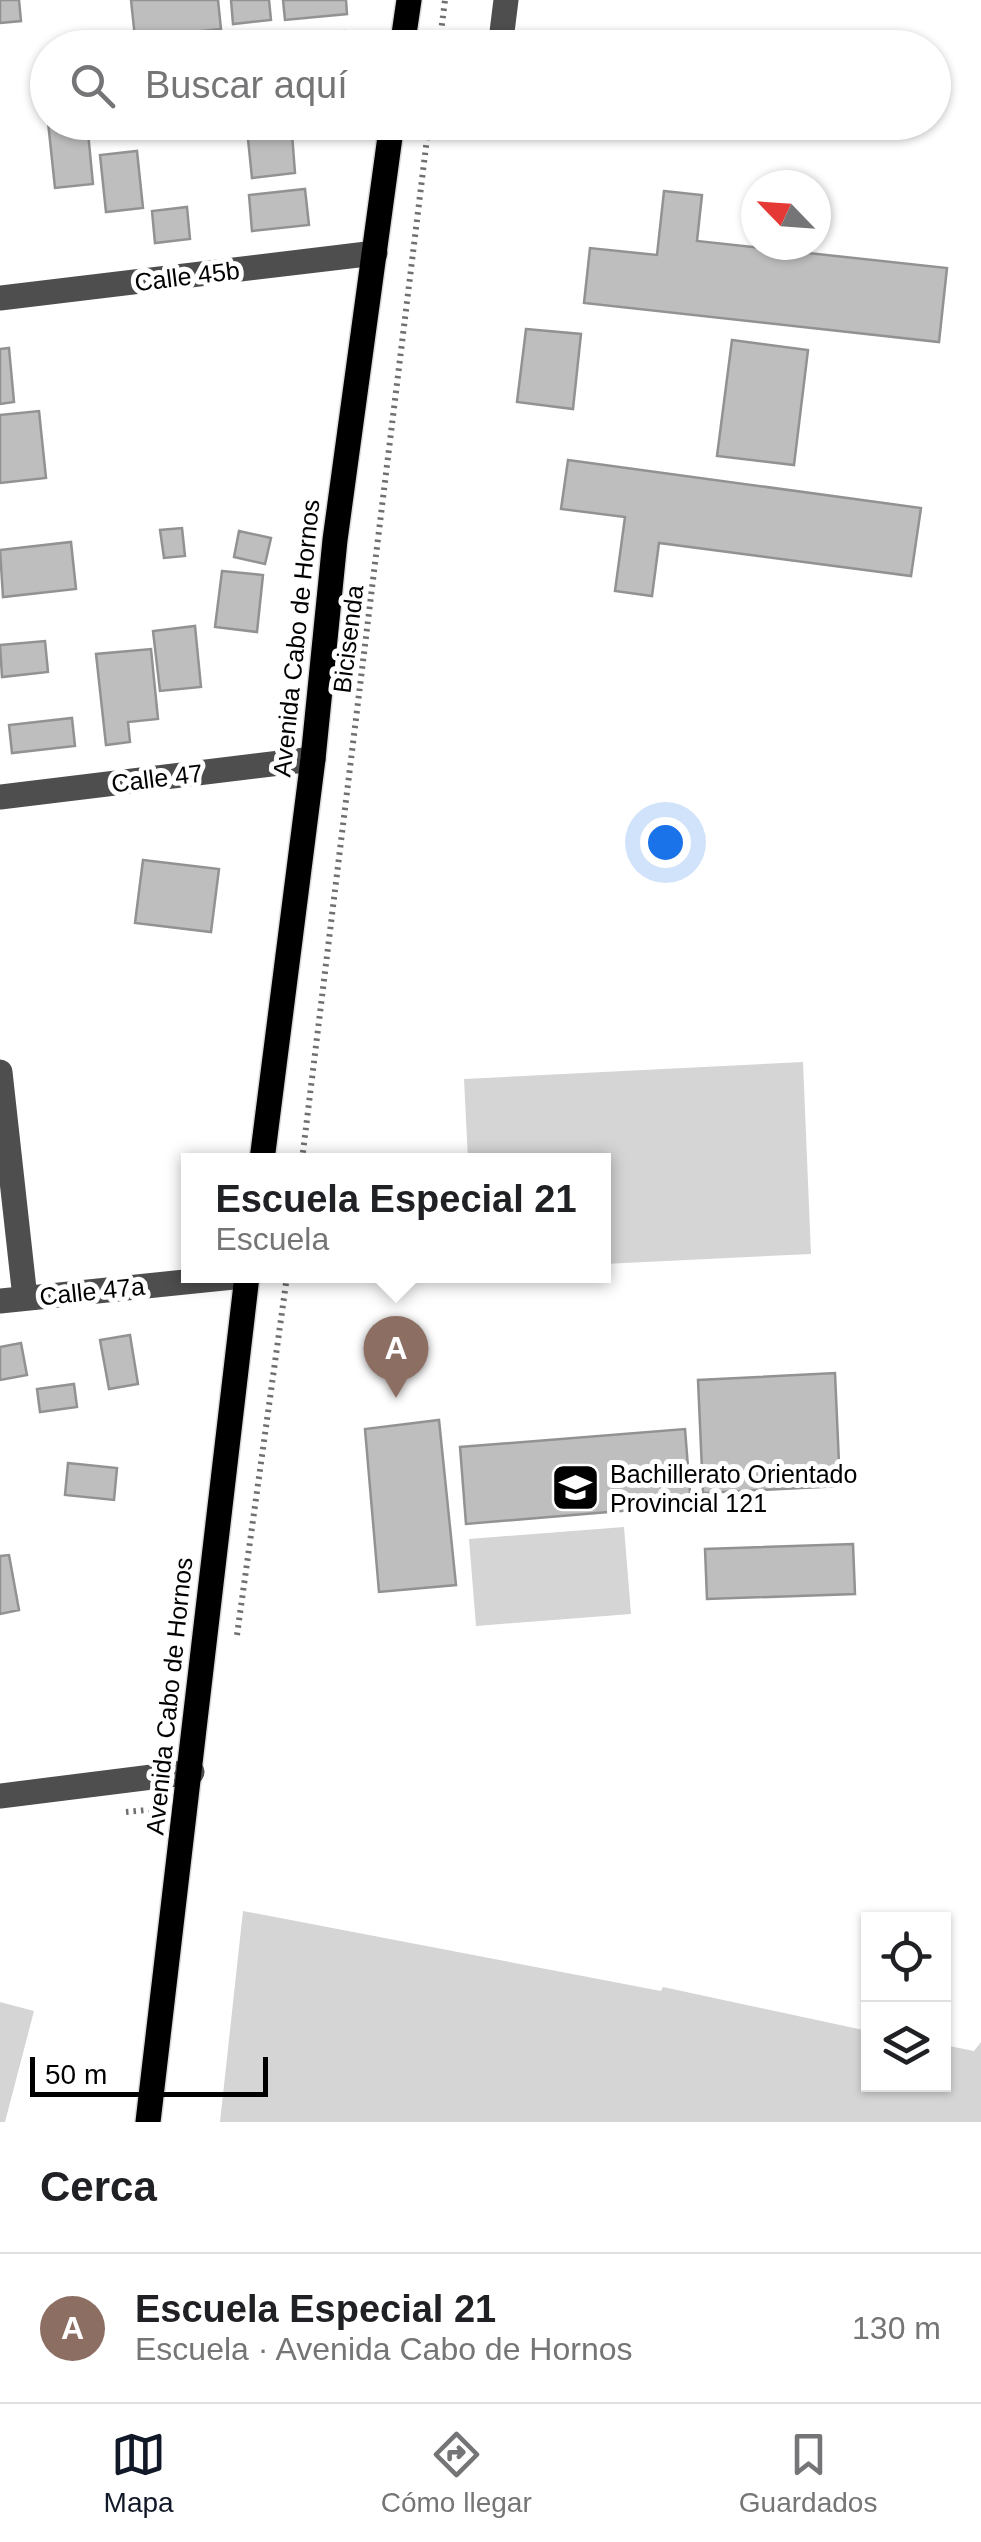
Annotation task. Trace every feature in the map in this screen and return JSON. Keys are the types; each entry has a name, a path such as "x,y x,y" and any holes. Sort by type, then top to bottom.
{"main road":[{"path":"404,30 408,0"},
{"name":"Avenida Cabo de Hornos","path":"263,1153 313,759 335,540 390,140"},
{"name":"Avenida Cabo de Hornos","path":"148,2122 192,1772 244,1283"}],"street":[{"path":"502,30 506,0"},
{"name":"Calle 45b","path":"0,298 375,254"},
{"name":"Calle 47","path":"0,797 313,759"},
{"path":"0,1072 12,1299"},
{"name":"Calle 47a","path":"12,1299 181,1282"},
{"path":"0,1796 192,1772"}],"path":[{"path":"441,30 445,0"},
{"name":"Bicisenda","path":"303,1153 427,140"}],"shaded area":[{"path":"803,1062 811,1254 611,1264 611,1153 468,1153 464,1079"},
{"path":"624,1527 631,1614 476,1626 469,1539"},
{"path":"243,1911 661,1991 663,1987 861,2029 861,2092 951,2092 951,2046 974,2051 981,2042 981,2122 220,2122"},
{"path":"0,2002 34,2011 5,2122 0,2122"}],"building":[{"path":"0,0 19,0 21,21 0,23"},
{"path":"131,0 218,0 221,29 134,30"},
{"path":"231,0 269,0 271,20 233,24"},
{"path":"283,0 346,0 347,14 285,20"},
{"path":"50,140 89,140 93,184 55,188"},
{"path":"248,140 292,140 295,173 252,178"},
{"path":"137,151 143,208 106,212 100,155"},
{"path":"305,189 309,225 252,231 249,195"},
{"path":"664,191 702,195 697,241 741,246 741,260 831,260 831,255 947,268 939,342 584,303 590,248 657,255"},
{"path":"187,207 190,239 155,243 152,211"},
{"path":"526,329 581,334 573,409 517,402"},
{"path":"732,340 808,350 794,465 717,456"},
{"path":"9,348 14,402 0,404 0,349"},
{"path":"39,411 46,478 0,483 0,415"},
{"path":"568,460 921,508 911,576 659,543 652,596 615,591 625,517 561,509"},
{"path":"182,528 185,556 164,558 160,530"},
{"path":"239,531 271,538 265,564 234,557"},
{"path":"71,542 76,589 3,597 0,550"},
{"path":"222,571 263,575 257,632 215,627"},
{"path":"195,626 201,687 160,691 153,631"},
{"path":"45,641 48,672 2,677 0,645"},
{"path":"151,649 158,719 128,722 130,742 106,745 96,654"},
{"path":"72,718 75,746 12,753 9,725"},
{"path":"143,860 219,869 211,932 135,923"},
{"path":"130,1335 138,1384 109,1389 100,1340"},
{"path":"21,1343 27,1375 0,1380 0,1347"},
{"path":"835,1373 840,1486 703,1493 698,1380"},
{"path":"74,1384 77,1407 40,1412 37,1389"},
{"path":"439,1420 456,1585 379,1592 365,1429"},
{"path":"685,1429 691,1505 466,1524 460,1447"},
{"path":"68,1463 117,1468 114,1500 65,1495"},
{"path":"853,1544 855,1594 707,1599 705,1549"},
{"path":"9,1555 19,1610 0,1614 0,1556"}],"place":[{"name":"Escuela Especial 21","path":"396,1398"},
{"name":"Bachillerato Orientado Provincial 121","path":"575,1488"}]}
